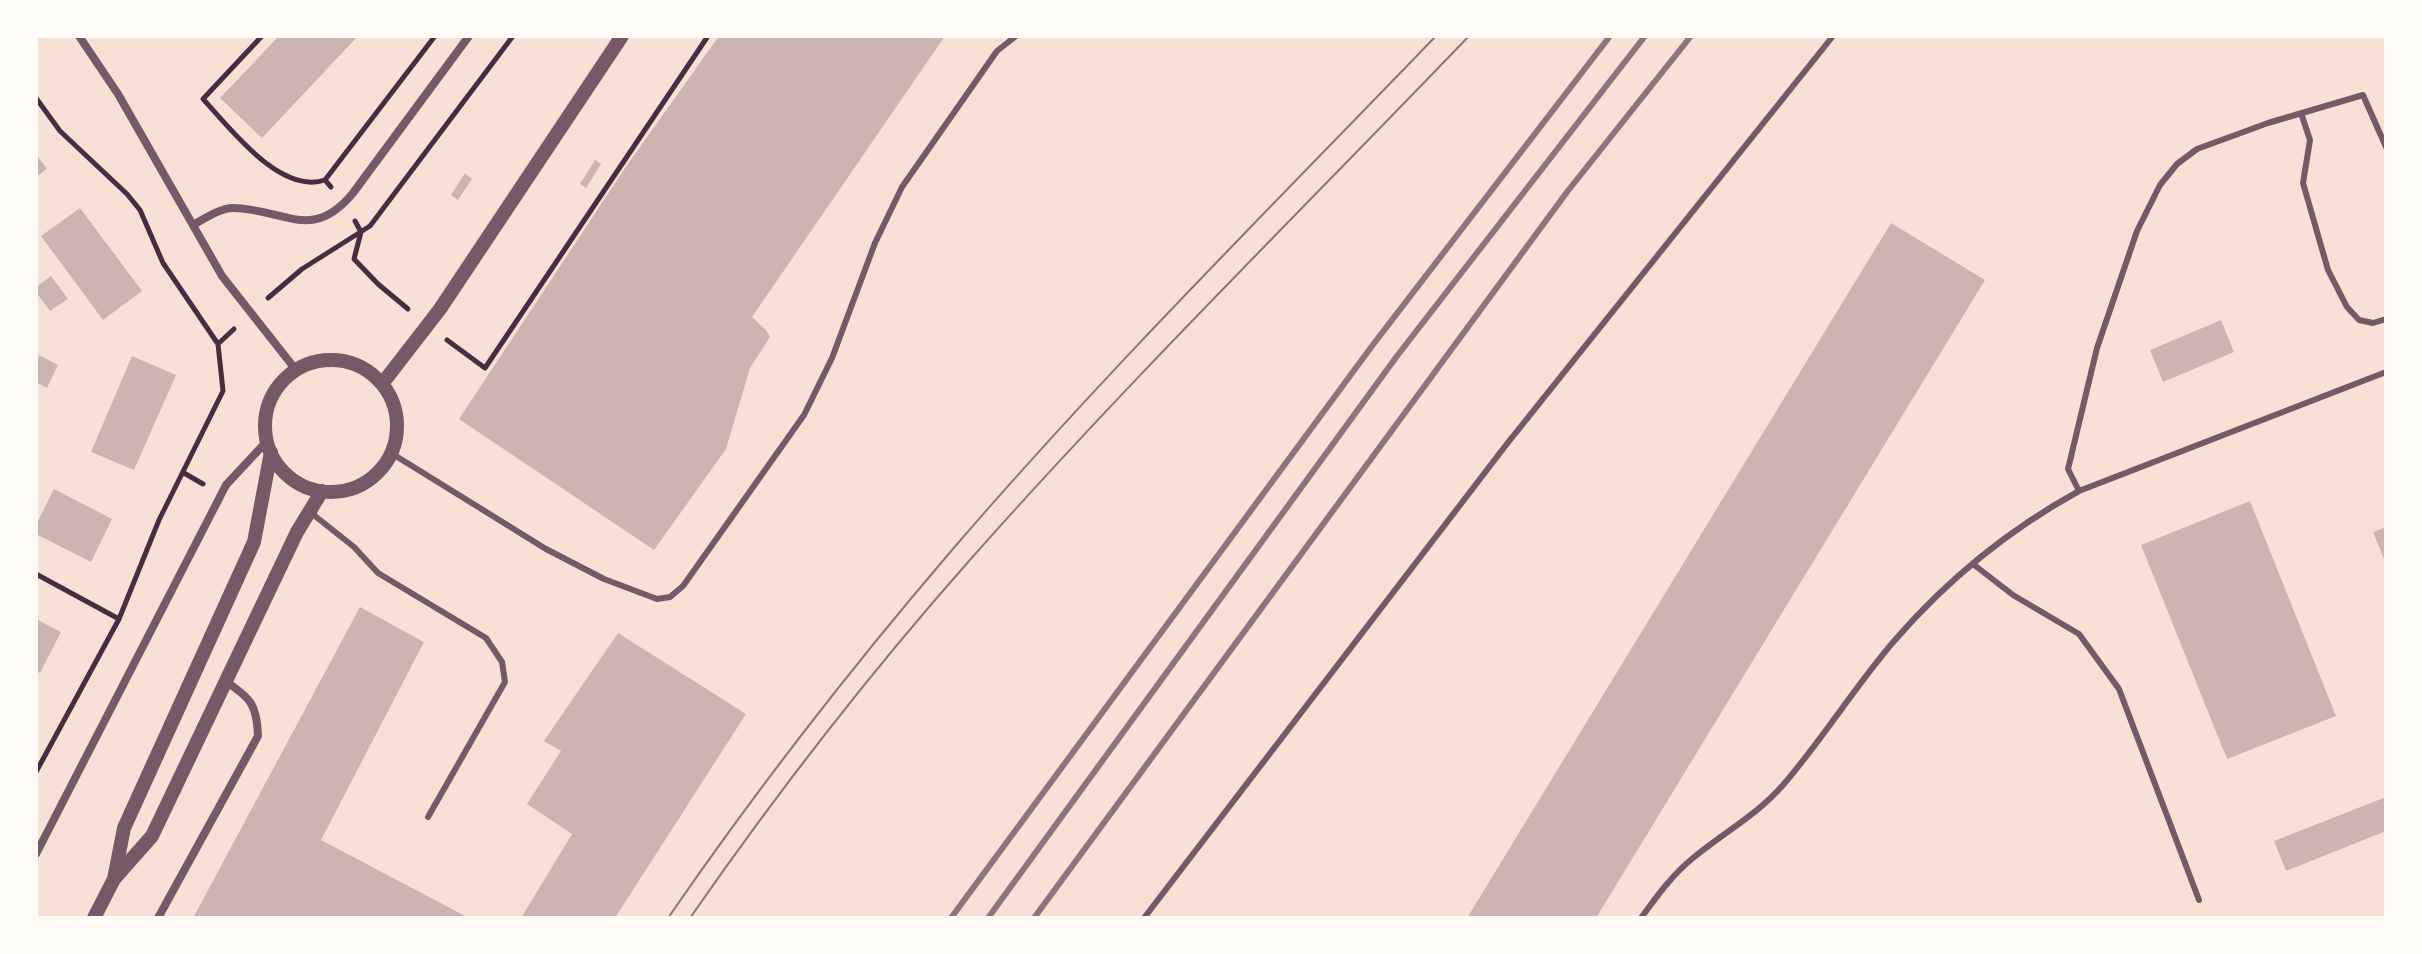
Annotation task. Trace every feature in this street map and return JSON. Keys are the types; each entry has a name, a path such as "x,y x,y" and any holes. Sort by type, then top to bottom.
{"street":[{"path":"79,36 118,94 222,276 296,370"},
{"path":"193,225 230,208 313,221 327,217 345,203 469,36"},
{"path":"382,384 427,326 622,36"},
{"path":"318,361 342,361 364,369 382,384 393,402 397,423 391,453 379,470 363,483 343,490 322,491 291,478 283,471 269,446 265,430 268,406 279,386 296,370 318,361"},
{"path":"36,854 226,485 269,446"},
{"path":"114,879 124,828 254,542 269,446"},
{"path":"94,918 114,879 152,836 297,532 322,491"},
{"path":"158,918 258,736 257,712 245,694 225,681"}],"lane":[{"path":"391,453 546,549 636,593 657,599 670,597 683,586 804,415 832,358 875,243 902,187 997,51 1016,36"},
{"path":"1144,918 1506,445 1833,36"},
{"path":"2079,491 2068,469 2093,361 2137,231 2160,185 2177,164 2197,149 2363,95 2386,147"},
{"path":"2301,113 2310,140 2303,183 2328,270 2347,307 2359,320 2373,323 2386,319"},
{"path":"1641,918 1669,880 1694,857 1745,821 1782,786 1896,638 1973,564 2043,511 2079,491 2386,372"},
{"path":"310,512 354,547 378,573 486,638 502,662 505,682 428,817"},
{"path":"1973,564 2013,595 2079,634 2111,677 2119,689 2199,900"}],"path":[{"path":"262,36 203,99 241,140 282,176 313,184 325,180 435,36"},
{"path":"218,344 302,269 361,232 383,211 513,36"},
{"path":"325,180 345,203 361,232 354,259 427,326 485,368 708,36"},
{"path":"36,98 60,131 140,210 163,263 218,344 223,391 159,520 119,619 36,772"},
{"path":"36,574 119,619"}],"building":[{"path":"279,36 358,36 262,138 220,98"},
{"path":"719,36 945,36 752,317 770,337 750,368 726,449 654,550 459,419 625,168"},
{"path":"36,154 47,169 36,177"},
{"path":"595,160 601,164 586,188 580,184"},
{"path":"465,173 472,179 458,200 451,195"},
{"path":"80,208 142,291 103,320 41,236"},
{"path":"1891,223 1985,280 1596,918 1467,918"},
{"path":"51,276 68,299 50,311 36,292 36,287"},
{"path":"2221,320 2234,352 2163,382 2150,350"},
{"path":"39,355 58,365 47,388 36,382"},
{"path":"132,356 176,375 134,470 91,452"},
{"path":"54,489 112,519 91,562 36,534 36,525"},
{"path":"2250,501 2336,716 2227,759 2141,545"},
{"path":"2386,527 2386,564 2373,532"},
{"path":"360,607 424,642 321,840 469,918 193,918"},
{"path":"36,619 61,632 40,673 36,671"},
{"path":"618,633 746,714 615,918 521,918 572,834 527,804 561,751 544,741"},
{"path":"2386,797 2386,831 2286,871 2274,841"}],"tram line":[{"path":"668,918 805,730 952,550 1129,354 1436,36"},
{"path":"690,918 824,735 969,561 1153,361 1469,36"}],"railway":[{"path":"951,918 1372,346 1610,36"},
{"path":"988,918 1397,356 1645,36"},
{"path":"1034,918 1567,192 1691,36"}]}
